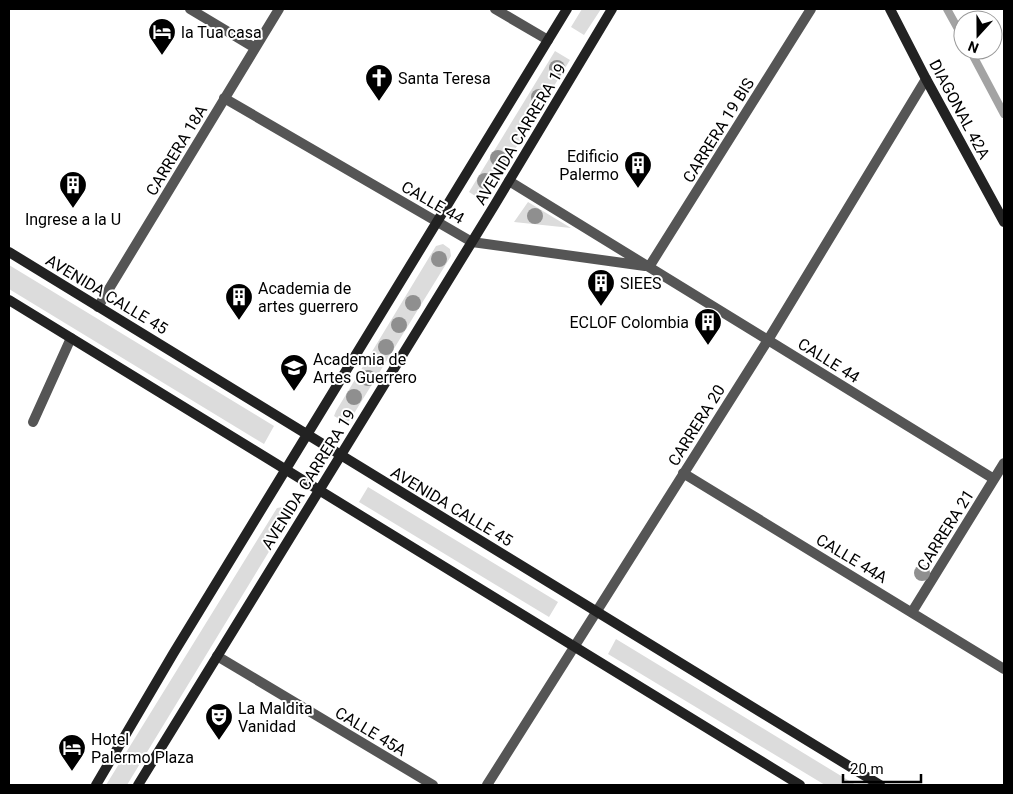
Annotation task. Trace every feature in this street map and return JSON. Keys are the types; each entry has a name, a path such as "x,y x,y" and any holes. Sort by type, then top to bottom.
{"main road":[{"name":"AVENIDA CARRERA 19","path":"96,785 173,654 567,9"},
{"name":"AVENIDA CARRERA 19","path":"138,785 472,242 612,9"},
{"name":"DIAGONAL 42A","path":"890,10 1004,222"},
{"name":"AVENIDA CALLE 45","path":"9,252 880,785"},
{"path":"9,300 800,785"}],"street":[{"path":"190,9 255,48"},
{"path":"495,9 548,40"},
{"name":"CARRERA 19 BIS","path":"649,267 811,9"},
{"name":"CARRERA 18A","path":"98,307 255,48 276,10"},
{"name":"CARRERA 20","path":"488,785 768,340 926,79"},
{"name":"CALLE 44","path":"224,98 472,242 649,267"},
{"name":"CALLE 44","path":"509,180 994,479"},
{"path":"33,422 71,338"},
{"name":"CARRERA 21","path":"912,612 1004,463"},
{"name":"CALLE 44A","path":"683,473 1004,669"},
{"name":"CALLE 45A","path":"217,656 433,785"}],"shaded area":[{"path":"582,9 601,9 584,35 571,27"},
{"path":"555,51 570,60 483,201 469,192"},
{"path":"528,202 571,228 514,222"},
{"path":"443,244 450,249 451,256 350,420 346,423 334,416 436,246"},
{"path":"9,265 274,426 264,444 9,289"},
{"path":"368,487 558,602 549,617 359,502"},
{"path":"283,507 290,511 290,517 127,785 106,785 277,508"},
{"path":"616,639 856,785 825,785 608,654"}],"waterway":[{"path":"947,9 953,20"},
{"path":"975,60 1004,114"}],"place":[{"name":"la Tua casa","path":"162,56"},
{"name":"Santa Teresa","path":"379,102"},
{"name":"Edificio Palermo","path":"638,189"},
{"name":"Ingrese a la U","path":"73,209"},
{"name":"SIEES","path":"601,307"},
{"name":"Academia de artes guerrero","path":"239,321"},
{"name":"ECLOF Colombia","path":"708,346"},
{"name":"Academia de Artes Guerrero","path":"294,392"},
{"name":"La Maldita Vanidad","path":"219,741"},
{"name":"Hotel Palermo Plaza","path":"72,772"}]}
